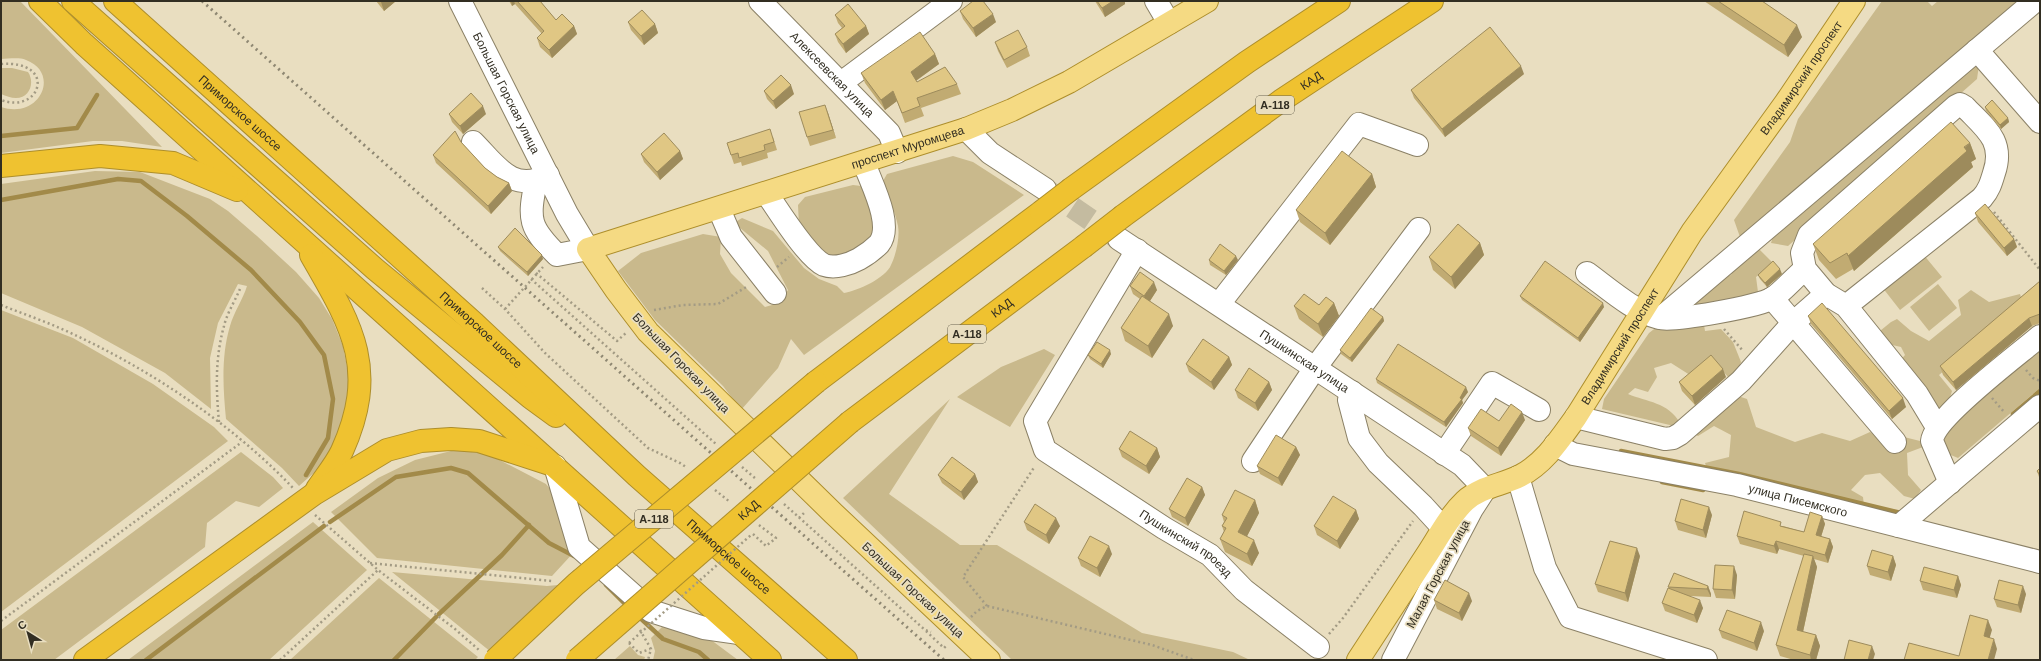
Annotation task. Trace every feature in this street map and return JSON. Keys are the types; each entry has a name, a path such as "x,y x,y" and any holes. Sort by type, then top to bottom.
{"highway":[{"path":"40,1 84,44 770,660"},
{"path":"72,1 291,193 375,269 530,397 637,476"},
{"name":"Приморское шоссе","path":"115,1 475,324 637,476 846,660"},
{"name":"А-118","path":"490,657 816,382 1071,189 1247,62 1339,1"},
{"name":"КАД","path":"577,660 850,422 1123,216 1282,100 1432,1"},
{"path":"1,166 100,156 173,163 259,200"},
{"path":"301,238 336,298 354,339 360,375 359,399 352,426 342,452 307,499"},
{"path":"85,660 307,499 387,450 421,442 451,439 479,442 515,455 554,466"},
{"path":"739,633 762,660"}],"main road":[{"name":"проспект Муромцева","path":"588,249 864,163 966,129 1012,110 1069,82 1207,1"},
{"name":"Владимирский проспект","path":"1358,660 1444,529 1464,502 1472,495 1518,477 1542,461 1555,445 1652,315 1692,232 1786,102 1854,1"},
{"name":"Большая Горская улица","path":"588,249 616,290 648,332 845,525 988,660"}],"street":[{"name":"Большая Горская улица","path":"460,1 465,8 542,178 567,214 588,249"},
{"name":"Алексеевская улица","path":"760,1 889,132 897,152"},
{"path":"841,83 951,1"},
{"path":"1156,1 1169,23"},
{"path":"1652,315 2035,1"},
{"path":"1977,50 2040,122"},
{"path":"1846,306 1982,198 1989,190 1997,164 1998,151 1992,136 1965,107 1960,104 1950,111 1809,235 1802,253 1805,269 1826,294 1846,306 1917,394 1937,427"},
{"path":"1219,304 1359,124 1417,145"},
{"path":"966,129 990,153 1045,189"},
{"path":"473,142 511,179 521,182 542,178"},
{"path":"766,194 813,256 824,265 839,266 855,261 870,252 880,243 884,229 883,214 864,163"},
{"path":"542,178 530,208 532,224 540,239 558,255 588,249"},
{"path":"718,209 731,237 769,285"},
{"path":"1252,461 1315,368 1419,229"},
{"name":"Пушкинская улица","path":"1045,450 1035,421 1128,245 1462,465 1485,489"},
{"path":"1587,273 1652,315 1676,318 1720,311 1772,298 1805,269"},
{"path":"1576,417 1665,438 1673,438 1680,434 1741,381 1793,323 1826,294"},
{"path":"1772,298 1895,442"},
{"path":"1950,483 1932,442 1932,434 1947,416 2040,336"},
{"path":"1444,454 1492,383 1539,410"},
{"path":"1352,392 1349,400 1359,438 1378,463 1423,506 1444,529"},
{"path":"1899,526 2040,406"},
{"name":"улица Писемского","path":"1555,445 1573,454 1737,485 2040,562"},
{"name":"Пушкинский проезд","path":"1045,450 1164,528 1210,555 1244,590 1318,647"},
{"path":"554,466 579,547 651,611 704,628 739,633"},
{"path":"1518,477 1545,568 1570,617 1706,660"},
{"name":"Малая Горская улица","path":"1393,660 1472,509 1485,489"}],"path":[{"path":"1,64 24,65 35,73 38,80 37,89 31,97 22,103 13,104 1,100"},
{"path":"1982,198 2020,243 2040,270"},
{"path":"650,313 654,310 683,305 718,304 769,285 792,255"},
{"path":"536,273 617,341 627,332"},
{"path":"505,309 531,279 543,289"},
{"path":"482,288 505,309 545,352 648,448 680,463 692,472"},
{"path":"220,423 216,388 217,359 224,325 240,289"},
{"path":"1,305 84,339 168,386 220,423 307,499 330,528 378,570 490,657"},
{"path":"1720,311 1722,328 1755,365"},
{"path":"1982,386 2016,426"},
{"path":"1,621 242,442"},
{"path":"1045,450 963,577 987,606 1152,645 1194,660"},
{"path":"710,486 734,505"},
{"path":"782,508 788,503"},
{"path":"1318,647 1344,618 1423,506"},
{"path":"799,518 806,510"},
{"path":"651,649 639,653 629,642 765,523"},
{"path":"753,534 766,546 776,538 758,524"},
{"path":"370,563 553,581 558,576"},
{"path":"280,660 378,570"},
{"path":"968,621 977,611 987,606"},
{"path":"636,626 651,649 648,660"},
{"path":"925,630 936,641"}],"shaded area":[{"path":"1,1 20,1 162,147 122,141 93,141 1,153 1,107 15,109 26,107 35,101 41,93 44,84 42,75 37,66 23,59 1,59"},
{"path":"1882,1 1927,1 1932,6 1938,1 2025,1 1759,249 1773,263 1756,277 1758,292 1739,299 1693,308 1692,298 1709,282 1731,275 1738,261 1728,252 1740,237 1734,220 1790,142 1798,119"},
{"path":"1968,62 1979,65 1977,79 1788,246 1771,243 1774,233"},
{"path":"1,68 12,68 28,72 31,85 30,89 25,95 16,98 1,94"},
{"path":"953,156 973,162 1024,195 804,355 791,339 778,368 741,410 723,386 655,320 618,271 641,253 703,234 721,237 720,254 731,273 765,307 779,303 788,290 768,251 734,223 742,218 773,231 804,268 819,279 837,286 844,293 856,290 883,275 891,265 896,251 898,226 883,181 887,174"},
{"path":"95,171 140,172 210,199 228,211 257,236 296,272 319,298 332,319 343,346 350,382 346,412 332,447 316,471 299,486 282,468 226,419 224,384 225,349 232,321 247,286 238,284 218,323 210,358 211,409 165,373 82,327 1,293 1,184"},
{"path":"853,185 861,186 877,226 873,242 830,261 799,226 798,205 805,197"},
{"path":"1923,254 1942,277 1900,310 1882,287"},
{"path":"1938,284 1957,308 1929,331 1910,307"},
{"path":"1971,290 1989,302 2020,294 2023,303 1939,375 1952,391 1946,411 1935,414 1897,364 1905,355 1901,347 1879,342 1875,335 1897,319 1911,331 1929,341 1961,315 1958,300"},
{"path":"1,310 73,338 153,384 214,427 228,441 1,612"},
{"path":"1703,319 1705,331 1721,329 1733,342 1741,362 1736,376 1729,378 1713,360 1693,377 1671,363 1654,368 1657,377 1648,392 1635,388 1628,394 1657,404 1669,411 1680,423 1674,426 1602,409 1604,399 1649,333 1658,326"},
{"path":"2040,346 2040,388 1958,458 1946,453 1944,440 1950,422"},
{"path":"1044,349 1055,355 1010,427 957,397 1001,367"},
{"path":"1735,395 1747,399 1756,427 1795,442 1822,433 1850,441 1870,432 1891,446 1904,437 1920,441 1923,447 1907,453 1908,475 1921,490 1915,499 1904,496 1880,473 1865,475 1851,490 1863,497 1864,506 1708,472 1705,463 1729,457 1731,435 1714,426 1698,436 1692,433"},
{"path":"950,399 889,494 960,545 997,545 1142,633 1233,652 1250,660 1012,660 843,498"},
{"path":"455,450 488,454 546,484 562,504 575,551 552,576 377,558 331,512 378,478 415,460"},
{"path":"241,452 273,477 283,488 259,507 236,501 207,523 205,547 54,660 1,660 1,630"},
{"path":"313,522 367,570 269,660 128,660"},
{"path":"574,570 576,576 491,652 392,572 547,586 558,585"},
{"path":"379,578 478,657 475,660 290,660"},
{"path":"662,627 703,634 738,660 653,660 655,651 651,638"},
{"path":"630,646 638,655 645,657 644,660 614,660"}],"building":[{"path":"517,1 540,1 556,20 562,14 574,26 549,50 537,38 544,31"},
{"path":"973,1 983,1 993,14 973,28 960,11"},
{"path":"1097,1 1113,1 1102,8"},
{"path":"1718,1 1762,1 1797,25 1784,45"},
{"path":"848,4 866,26 843,44 835,34 845,26 835,15"},
{"path":"642,10 655,24 641,36 628,22"},
{"path":"1490,27 1521,66 1442,129 1411,90"},
{"path":"1018,30 1027,47 1004,60 995,42"},
{"path":"920,32 935,54 911,72 917,82 945,67 957,84 917,98 920,106 902,113 893,91 881,100 861,73"},
{"path":"781,75 791,85 773,101 764,91"},
{"path":"471,93 483,106 460,126 449,114"},
{"path":"1992,100 2008,118 2000,125 1985,107"},
{"path":"825,105 833,130 807,137 799,112"},
{"path":"1951,122 1970,143 1964,147 1967,151 1848,256 1847,253 1830,263 1813,244"},
{"path":"770,129 774,142 764,145 765,150 739,158 738,153 731,155 727,143"},
{"path":"455,131 461,142 485,168 497,177 509,183 488,206 433,155"},
{"path":"664,133 680,151 657,172 641,154"},
{"path":"1342,151 1372,174 1325,233 1296,210"},
{"path":"1985,204 2014,239 2004,248 1975,213"},
{"path":"1458,224 1480,243 1451,277 1429,257"},
{"path":"515,228 542,255 527,272 498,247"},
{"path":"1220,244 1236,256 1224,271 1209,260"},
{"path":"1545,261 1603,303 1578,338 1520,296"},
{"path":"1773,261 1780,269 1765,283 1758,275"},
{"path":"1140,272 1154,282 1144,296 1130,286"},
{"path":"2040,281 2040,314 2029,318 1953,382 1940,366"},
{"path":"1304,294 1319,305 1326,297 1334,303 1318,324 1294,306"},
{"path":"1142,296 1169,314 1148,346 1121,328"},
{"path":"1822,303 1903,398 1889,411 1808,316"},
{"path":"1371,308 1383,317 1350,358 1340,350"},
{"path":"1203,339 1229,357 1211,382 1186,364"},
{"path":"1097,342 1110,350 1101,364 1088,355"},
{"path":"1398,344 1466,387 1460,398 1462,399 1444,422 1376,379"},
{"path":"1711,355 1723,369 1692,396 1679,382"},
{"path":"1249,368 1269,382 1255,403 1235,390"},
{"path":"1511,404 1522,412 1498,448 1468,428 1481,409 1499,421"},
{"path":"1130,431 1157,448 1146,466 1119,449"},
{"path":"1276,435 1296,447 1278,478 1257,466"},
{"path":"952,457 975,474 961,492 938,475"},
{"path":"2040,468 2040,475 2037,471"},
{"path":"1187,478 1202,487 1185,518 1169,509"},
{"path":"1235,490 1255,500 1238,532 1254,540 1247,554 1220,539 1226,528 1222,526 1227,518 1222,515"},
{"path":"1333,496 1356,510 1337,541 1314,526"},
{"path":"1681,499 1709,507 1703,530 1675,521"},
{"path":"1035,504 1056,518 1046,535 1024,522"},
{"path":"1744,511 1781,522 1780,526 1804,532 1810,512 1822,516 1816,535 1830,539 1825,555 1776,541 1774,546 1737,536"},
{"path":"1090,536 1109,546 1097,568 1078,558"},
{"path":"1610,541 1637,548 1625,593 1595,584"},
{"path":"1872,550 1893,556 1888,572 1867,566"},
{"path":"1804,554 1813,556 1797,630 1816,635 1810,655 1776,645"},
{"path":"1715,565 1734,566 1732,590 1713,589"},
{"path":"1924,567 1958,576 1954,590 1920,581"},
{"path":"1674,573 1708,586 1707,589 1668,587"},
{"path":"1445,580 1469,593 1459,613 1434,600"},
{"path":"1999,580 2023,586 2018,605 1994,599"},
{"path":"1668,588 1700,600 1694,615 1662,603"},
{"path":"1727,610 1761,622 1754,643 1719,630"},
{"path":"1970,615 1988,620 1984,636 1994,639 1988,660 1904,660 1909,643 1959,656"},
{"path":"1849,640 1872,646 1868,660 1844,660"}],"waterway":[{"path":"1,136 77,128 97,95"},
{"path":"1,200 118,179 141,181 187,216 251,270 300,322 324,355 333,399 328,438 306,475"},
{"path":"2013,414 2040,391"},
{"path":"1621,451 1739,474 1901,513"},
{"path":"330,522 396,477 451,468 468,473 549,543 574,556"},
{"path":"1662,482 1703,490"},
{"path":"439,614 502,555 529,525"},
{"path":"146,660 324,526"},
{"path":"606,585 628,607"},
{"path":"638,616 663,639 699,652 708,660"},
{"path":"394,660 436,617"}],"tunnel":[{"path":"1045,189 1119,239"}],"railway":[{"path":"202,1 944,660"}]}
